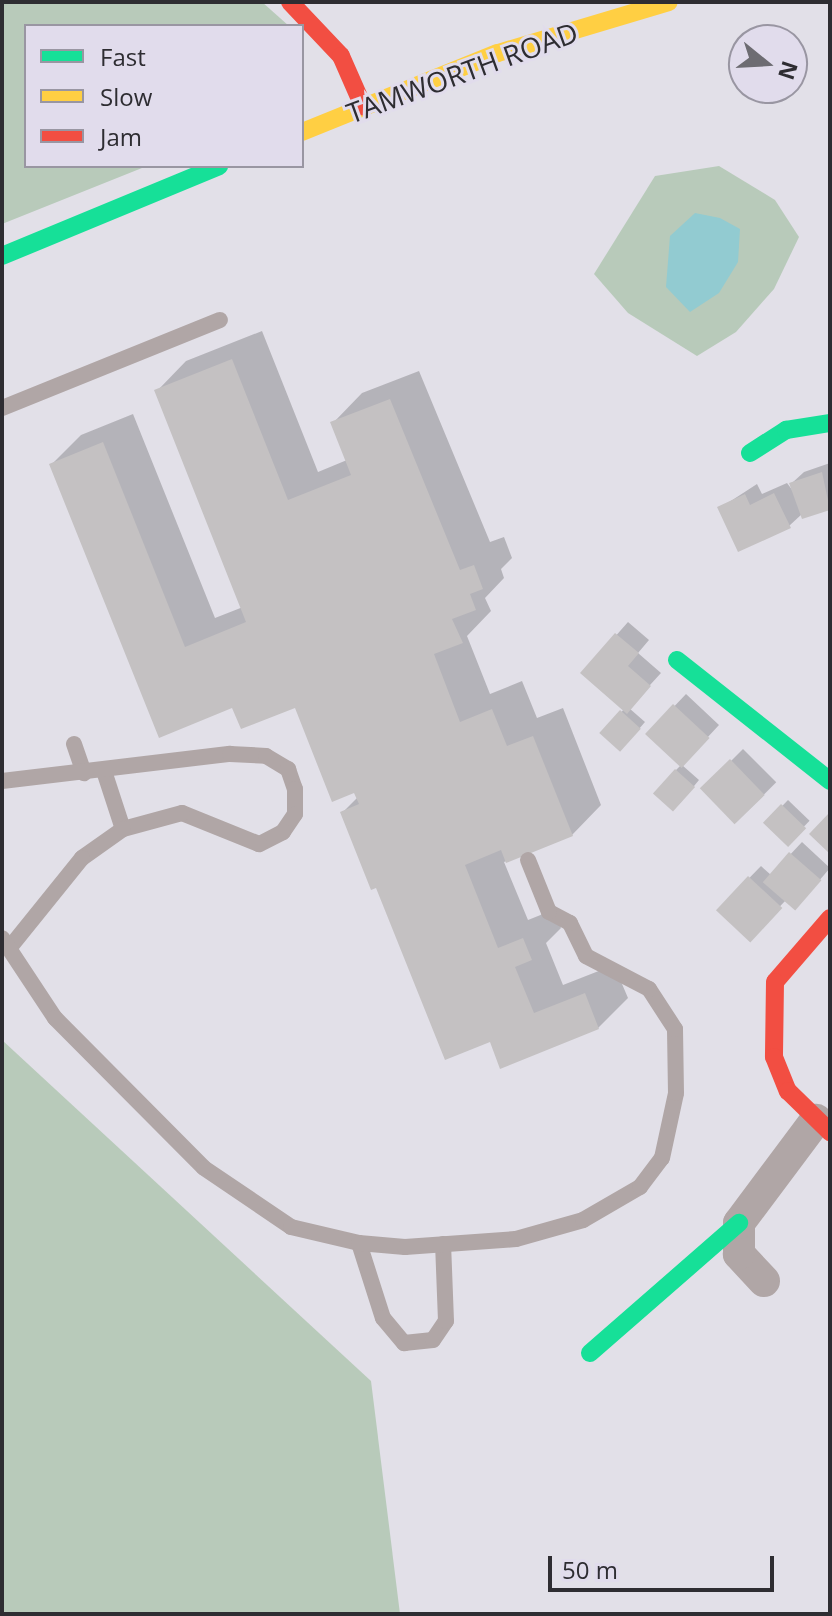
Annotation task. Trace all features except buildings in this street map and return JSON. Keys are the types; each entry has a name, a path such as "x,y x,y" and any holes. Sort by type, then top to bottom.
{"main road":[{"path":"290,2 341,56 363,106"},
{"name":"TAMWORTH ROAD","path":"304,131 498,53 669,2"},
{"path":"2,256 214,168"},
{"path":"750,453 786,430 830,423"},
{"path":"677,660 830,781"},
{"path":"823,1126 778,1076 775,982 830,918"},
{"path":"590,1353 739,1223"}],"street":[{"path":"764,1281 739,1254 739,1223 823,1126"}],"lane":[{"path":"2,408 220,320"},
{"path":"74,744 84,773"},
{"path":"3,777 104,771 230,754 266,756 288,769 295,789 295,814 283,832 259,844 182,813 123,829 82,858 6,942 55,1018 204,1168 291,1227 359,1243 405,1247 516,1239 583,1220 640,1187 662,1158 676,1093 675,1029 649,989 586,956 570,923 549,912 528,860"},
{"path":"104,771 123,829"},
{"path":"359,1243 383,1318 404,1343 433,1340 446,1321 443,1244"}],"green space":[{"path":"2,2 262,2 287,24 24,24 24,168 142,168 2,224"},
{"path":"719,166 775,200 799,237 774,289 736,332 697,356 628,313 594,274 655,176"},
{"path":"2,1040 371,1381 400,1614 2,1614"}],"water":[{"path":"695,213 720,218 740,229 738,262 719,293 690,312 666,287 670,236"}],"traffic: fast":[{"path":"2,256 214,168"},
{"path":"750,453 786,430 830,423"},
{"path":"677,660 830,781"},
{"path":"590,1353 739,1223"}],"traffic: slow":[{"path":"304,131 498,53 669,2"}],"traffic: jam":[{"path":"290,2 341,56 363,106"},
{"path":"830,918 775,982 774,1057 788,1091 830,1132"}]}
